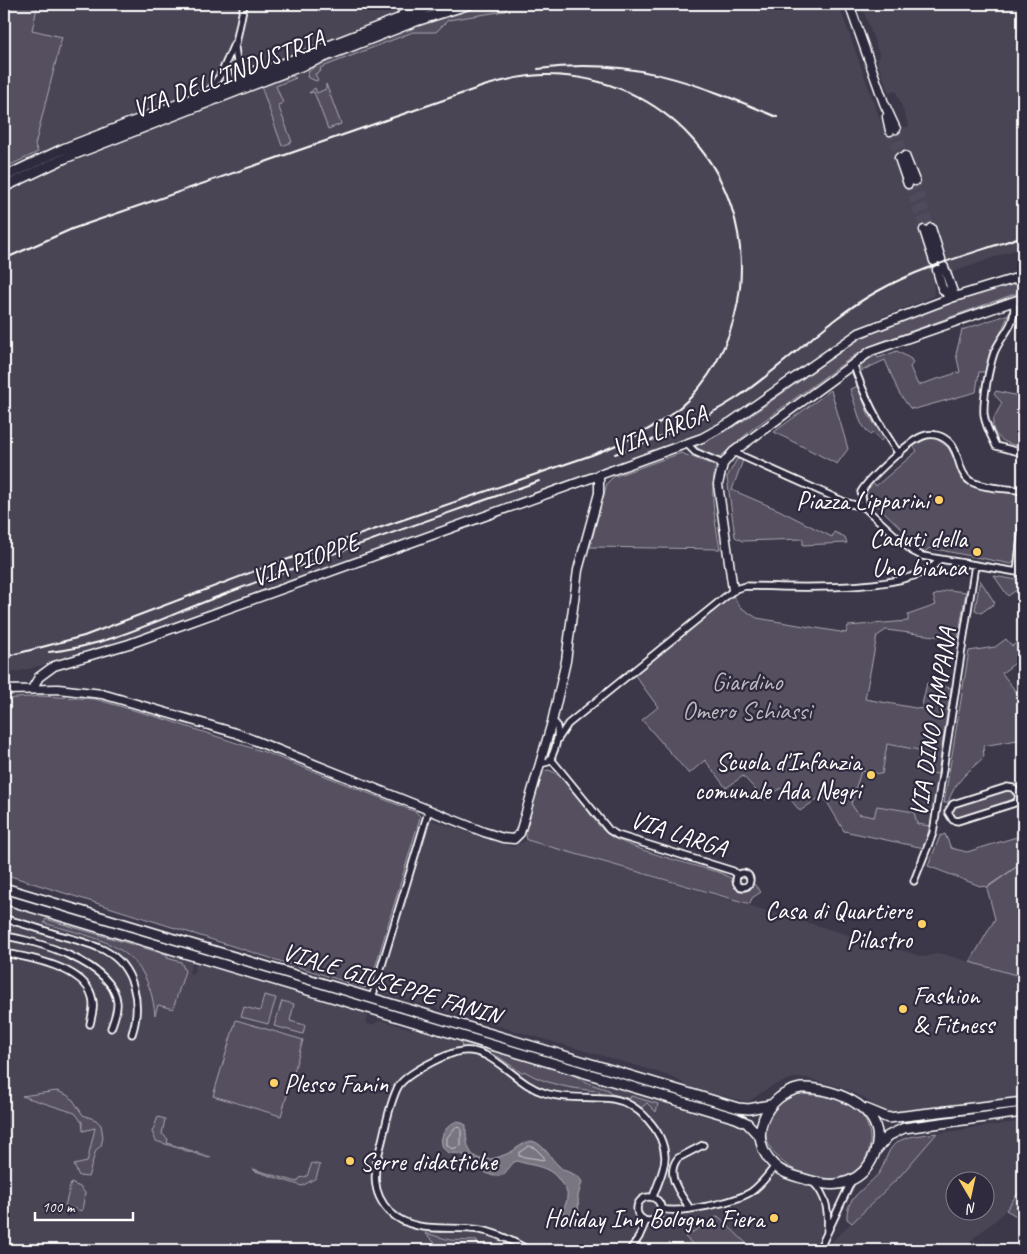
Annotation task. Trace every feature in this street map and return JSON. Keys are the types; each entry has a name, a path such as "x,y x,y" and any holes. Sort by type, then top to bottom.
{"main road":[{"name":"VIA DELL'INDUSTRIA","path":"4,187 65,158 238,84 270,68 437,4"},
{"name":"VIA DELL'INDUSTRIA","path":"4,177 63,150 206,94 429,16 470,4"},
{"name":"VIALE GIUSEPPE FANIN","path":"4,888 742,1109 770,1105"},
{"name":"VIALE GIUSEPPE FANIN","path":"4,899 736,1118 747,1123 760,1137"},
{"path":"1023,1102 888,1118 863,1108 846,1097 809,1088 791,1090 778,1097 770,1105 762,1119 760,1137 765,1154 774,1166 788,1174 812,1181 836,1184 852,1180 866,1169 876,1150 888,1136 904,1128 1023,1112"},
{"path":"863,1108 875,1126 876,1150"}],"street":[{"path":"206,94 218,80 226,62 235,40 244,4"},
{"path":"398,19 409,4"},
{"path":"849,4 893,130"},
{"path":"235,40 238,84"},
{"path":"236,57 242,66 249,70 270,68"},
{"path":"226,62 227,73 238,84"},
{"path":"902,157 911,182"},
{"path":"927,229 938,260"},
{"path":"941,268 953,292 951,298"},
{"name":"VIA LARGA","path":"429,809 503,838 512,840 518,837 552,722 566,661 578,570 599,493 599,474 687,444 732,422 860,333 951,298 1023,276"},
{"path":"733,590 718,493 718,479 722,464 733,452 853,363 881,348 1023,298"},
{"path":"1013,301 1015,312 1013,320 992,360 984,414 996,446 1023,453"},
{"path":"853,363 863,392 878,423 899,454"},
{"path":"864,507 861,492 865,485 899,454 923,436 938,435 950,443 964,475 969,480 976,483 1023,490"},
{"path":"687,444 695,452 722,464"},
{"path":"733,452 847,502 864,507 912,551 939,560 1020,572 1023,519"},
{"name":"VIA PIOPPE","path":"32,689 39,677 54,666 129,644 599,474"},
{"path":"556,742 568,724 733,590 746,586 820,588 893,581 935,567 939,560"},
{"name":"VIA DINO CAMPANA","path":"914,881 933,834 975,565"},
{"path":"4,690 58,689 102,694 236,733 429,809 372,998"},
{"name":"VIA LARGA","path":"552,722 556,724 558,731 551,759 609,830 617,835 738,875"},
{"path":"540,764 551,759"},
{"path":"1007,788 1013,788 1021,794 1017,802 958,821 953,820 948,812 954,804 1007,788"},
{"path":"4,919 87,943 114,957 130,979 138,1002 137,1019 132,1034"},
{"path":"4,936 66,953 94,970 113,989 117,1001 111,1028"},
{"path":"198,957 201,948"},
{"path":"4,953 55,966 83,981 92,997 94,1010 90,1024"},
{"path":"528,1250 505,1237 488,1232 416,1226 397,1217 384,1205 375,1186 375,1166 398,1087 406,1078 444,1057 466,1050 485,1055 526,1085 546,1093 568,1097 613,1099 629,1104 651,1123 664,1150 663,1166 653,1197"},
{"path":"690,1209 673,1180 672,1173 678,1158 703,1145"},
{"path":"662,1209 674,1211 690,1209 747,1194 760,1185 774,1166"},
{"path":"819,1250 826,1239 852,1180"},
{"path":"812,1181 821,1191 827,1208 826,1239"},
{"path":"653,1197 659,1202 662,1209 657,1219 646,1221 640,1216 637,1206 641,1199 653,1197"},
{"path":"630,1250 639,1237 646,1221"}],"shaded area":[{"path":"4,4 420,4 4,168"},
{"path":"498,4 842,4 839,5 885,133 909,126 896,91 889,93 877,62 879,54 861,4 1023,4 1023,247 951,273 949,266 933,271 934,295 930,298 855,330 740,412 684,440 112,648 4,675 4,193 95,151 415,25 469,8"},
{"name":"Scuola d'Infanzia comunale Ada Negri","path":"826,704 943,743 928,837 924,848 844,831 823,794"},
{"path":"420,816 513,847 527,840 924,957 940,953 1023,977 1023,1097 891,1114 878,1109 864,1098 841,1087 806,1078 793,1078 772,1086 748,1102 693,1089 674,1078 641,1067 365,988 370,984"},
{"path":"4,903 193,961 189,973 193,974 198,957 370,1008 366,1023 372,1025 380,1020 412,1029 415,1019 747,1123 769,1160 812,1181 824,1215 819,1243 814,1250 500,1250 476,1244 477,1241 450,1240 426,1233 439,1250 4,1250"},
{"path":"1023,1121 1023,1186 1001,1216 994,1222 994,1172 944,1172 944,1222 994,1222 959,1250 823,1250 901,1175 937,1133"}],"green space":[{"path":"4,4 38,4 32,30 62,37 35,145 38,152 4,168"},
{"path":"505,5 507,7 505,11 448,20 436,32 413,32 320,68 321,71 315,74 318,80 316,81 307,77 309,71 321,62 415,25 469,8"},
{"path":"292,76 296,78 276,86 283,103 278,105 292,142 282,146 261,86"},
{"path":"326,84 341,124 328,129 314,92 309,93 315,88 317,93 326,89"},
{"path":"1023,281 1023,291 878,343 855,355 751,430 719,458 697,450 697,445 743,421 856,341 878,330 945,305"},
{"path":"1009,314 992,352 988,372 979,372 976,392 915,409 910,408 899,393 885,360 861,371 861,364 876,355 878,358 897,351 911,359 913,363 910,367 918,385 960,372 956,354 962,330"},
{"path":"858,386 869,416 884,438 880,441 873,433 870,435 861,423 850,389"},
{"path":"831,390 848,449 837,464 774,432"},
{"path":"996,391 1023,397 1023,445 1007,443 995,433 993,422 1002,403 994,394"},
{"name":"Piazza Lipparini","path":"935,438 948,447 966,483 979,488 1020,495 1022,497 1014,562 1011,564 930,548 923,553 914,547 913,540 878,506 870,506 867,499 868,487 873,482 876,486 917,451 913,446 927,439"},
{"path":"681,453 716,466 713,497 720,549 590,547 607,483 613,477"},
{"path":"737,459 743,460 732,490 779,510 832,537 834,532 845,537 847,543 803,545 803,539 742,541 735,537 727,477"},
{"path":"994,576 1023,581 1023,588 1022,586 1008,596"},
{"path":"980,580 995,603 981,613 975,610"},
{"name":"Giardino Omero Schiassi","path":"948,590 966,592 958,639 886,630 877,636 865,699 921,709 927,683 951,688 938,774 916,771 919,750 887,744 882,774 861,771 851,804 858,814 874,817 877,806 914,812 917,824 930,826 924,848 844,831 823,795 800,811 781,788 765,800 743,776 726,788 705,760 689,774 642,720 658,707 631,670 732,594 740,607 757,618 846,633 848,626 908,621 908,615 936,605 933,596"},
{"path":"1006,639 1012,646 1023,639 1023,657 1002,673 1019,696 1023,693 1023,739 983,746 984,757 958,783 948,803 944,803 969,651 995,647"},
{"path":"41,696 95,699 164,719 267,753 416,812 420,816 419,821 370,985 365,988 4,874 4,699"},
{"path":"548,770 555,773 570,787 605,832 614,838 660,855 721,873 732,879 737,889 750,890 754,884 761,892 752,898 750,904 527,840 525,830 543,772"},
{"path":"1008,789 1012,790 1016,796 1011,803 958,819 954,818 951,813 955,805"},
{"path":"945,834 951,848 967,852 1023,835 1023,977 970,962 995,919 987,888 1022,863 987,887 980,886 928,866 940,836"},
{"path":"46,919 168,955 167,958 181,962 185,971 173,1009 158,1005 155,1015 151,991 143,973 132,959 118,949 102,941 44,923"},
{"path":"264,995 276,998 268,1024 241,1017 244,1007 260,1011"},
{"path":"282,1001 294,1004 290,1021 305,1025 303,1034 274,1026"},
{"path":"236,1020 303,1040 281,1116 213,1096"},
{"path":"461,1042 570,1073 590,1084 609,1090 609,1093 630,1099 631,1096 658,1104 656,1112 647,1103 641,1108 625,1098 600,1094 599,1091 560,1086 524,1071 522,1073 497,1056 494,1058 479,1050 462,1048"},
{"path":"57,1091 73,1100 83,1115 96,1120 101,1125 103,1137 101,1146 96,1150 88,1177 79,1176 74,1165 87,1162 95,1128 83,1131 82,1122 75,1113 22,1096"},
{"path":"794,1094 837,1100 846,1103 859,1112 869,1130 870,1145 869,1150 856,1170 836,1178 813,1177 791,1167 774,1152 766,1134 771,1114"},
{"path":"158,1117 165,1119 162,1134 168,1139 167,1143 211,1157 209,1158 156,1141 152,1132"},
{"path":"937,1133 901,1175 852,1223 847,1219 849,1205 858,1193 879,1173 890,1150 896,1143 910,1137"},
{"path":"312,1163 320,1165 316,1178 302,1186 253,1169 297,1182 300,1178 307,1176"},
{"path":"71,1183 80,1187 85,1193 82,1211 65,1206"},
{"path":"1023,1186 1023,1220 1006,1210"},
{"path":"718,1216 753,1250 699,1250 685,1237"},
{"path":"425,1233 450,1240 477,1241 477,1244 500,1250 439,1250"}],"water":[{"path":"458,1121 466,1125 468,1146 471,1153 476,1157 490,1159 500,1157 532,1141 540,1145 562,1169 578,1176 582,1182 578,1196 579,1220 572,1224 564,1219 563,1213 567,1200 566,1191 557,1177 547,1170 517,1161 503,1175 491,1175 461,1154 446,1151 442,1143 443,1133"}],"tunnel":[{"path":"896,129 905,156"},
{"path":"890,131 899,158"},
{"path":"915,181 931,228"},
{"path":"908,184 924,230"}],"railway":[{"path":"538,69 572,66 603,67 661,75 718,93 777,117"},
{"path":"4,259 72,229 484,86 525,76 542,75 592,80 630,93 664,113 692,139 715,170 731,206 740,245 738,302 730,332 717,361 700,387 690,398 668,417 644,432 592,455 268,566 84,636 4,657"},
{"path":"615,454 692,423 721,408 771,372 840,315 878,291 912,274 1023,236"},
{"path":"49,652 95,643 139,629 303,565 539,481"}],"place":[{"name":"Piazza Lipparini","path":"939,500"},
{"name":"Caduti della Uno bianca","path":"977,552"},
{"name":"Scuola d'Infanzia comunale Ada Negri","path":"871,775"},
{"name":"Casa di Quartiere Pilastro","path":"922,924"},
{"name":"Fashion & Fitness","path":"903,1009"},
{"name":"Plesso Fanin","path":"274,1083"},
{"name":"Serre didattiche","path":"350,1161"},
{"name":"Holiday Inn Bologna Fiera","path":"774,1218"}]}
